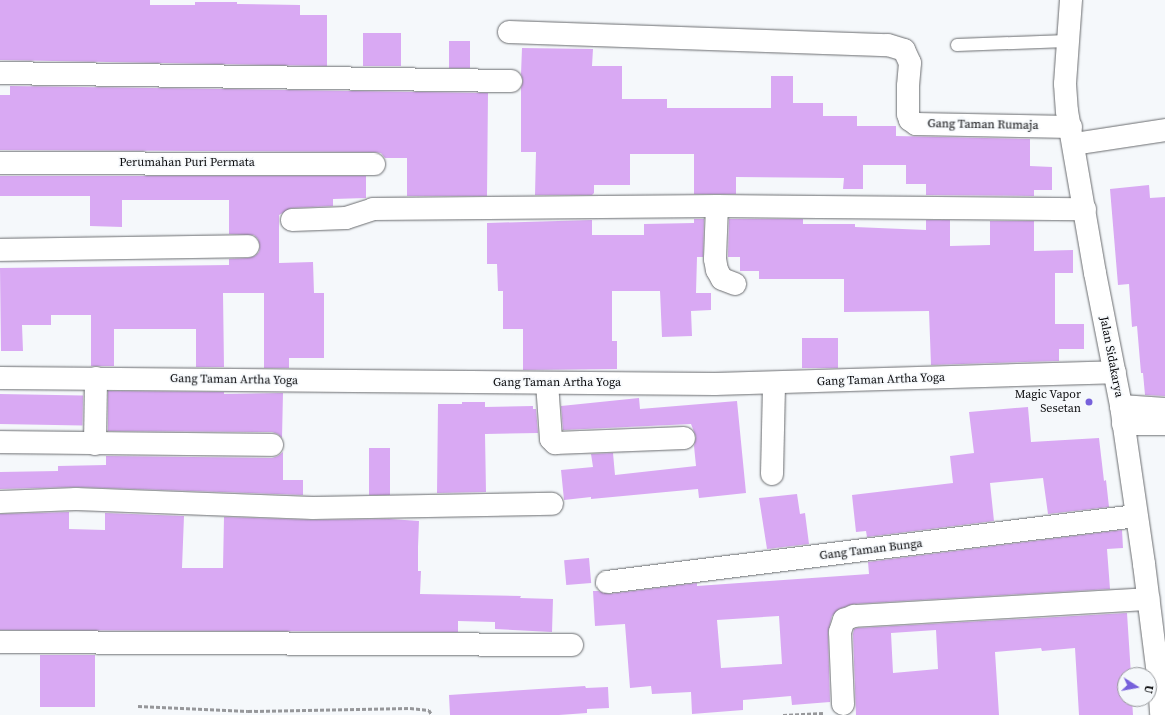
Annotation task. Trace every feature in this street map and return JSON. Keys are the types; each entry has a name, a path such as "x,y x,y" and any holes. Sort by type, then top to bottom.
{"street":[{"name":"Jalan Sidakarya","path":"1071,0 1065,84 1095,273 1122,415 1162,683 1161,715"},
{"name":"Gang Taman Rumaja","path":"509,32 888,45 904,50 910,63 908,114 910,120 916,124 1072,135"},
{"path":"0,73 511,81"},
{"path":"1072,135 1165,130"},
{"name":"Perumahan Puri Permata","path":"0,163 374,164"},
{"path":"292,220 346,218 373,209 717,206 1085,209"},
{"path":"717,206 715,259 717,270 722,279 735,284"},
{"path":"0,250 248,246"},
{"name":"Gang Taman Artha Yoga","path":"0,378 547,383 774,383 1115,372"},
{"path":"95,444 96,378"},
{"path":"547,383 550,439 555,443 684,438"},
{"path":"772,474 774,383"},
{"path":"1122,415 1165,409"},
{"path":"1122,415 1165,424"},
{"path":"0,442 272,446"},
{"path":"0,502 76,499 313,508 552,504"},
{"name":"Gang Taman Bunga","path":"607,582 1136,516"},
{"path":"843,704 840,632 844,620 854,616 1149,600"},
{"path":"0,642 572,645"}],"lane":[{"path":"957,45 1067,40"}],"path":[{"path":"783,715 837,712 843,704"},
{"path":"138,706 248,711 410,708 429,710 432,715"}],"building":[{"path":"0,0 150,0 150,5 195,5 195,2 237,2 237,4 300,5 300,15 327,15 327,66 0,60"},
{"path":"363,33 401,33 401,66 363,66"},
{"path":"449,41 470,41 470,68 449,68"},
{"path":"522,48 593,49 592,66 622,66 622,99 667,99 667,108 771,108 771,76 793,76 793,103 823,103 823,116 857,116 857,126 896,126 896,136 1030,139 1030,166 1052,167 1052,190 1034,190 1034,196 926,195 926,184 906,184 906,165 863,165 863,189 843,189 844,178 736,177 736,194 694,194 694,154 630,154 630,185 594,185 594,193 592,195 535,195 536,152 521,152 521,88 523,81 521,74"},
{"path":"10,86 488,93 487,196 407,196 407,158 385,158 381,153 374,152 0,150 0,95 10,95"},
{"path":"0,176 366,176 366,198 333,199 333,206 291,208 279,215 279,263 313,262 314,293 324,293 324,358 289,358 289,368 264,368 264,293 223,293 224,367 196,367 196,329 114,329 114,366 91,366 91,315 51,315 51,325 22,325 23,351 1,351 0,268 229,265 229,259 255,256 259,252 260,246 258,239 254,235 229,234 229,200 122,200 122,227 90,226 90,196 0,196"},
{"path":"1149,185 1150,198 1165,197 1165,396 1145,395 1143,373 1141,373 1137,326 1132,327 1129,284 1118,285 1110,189"},
{"path":"694,219 704,219 703,257 697,257 696,293 711,293 711,310 691,311 692,336 662,337 660,291 612,291 612,341 617,341 617,369 523,370 523,329 503,329 503,291 498,291 497,264 487,264 487,223 592,220 592,235 644,235 644,224 694,223"},
{"path":"729,219 803,219 803,224 855,224 855,227 926,230 926,220 950,220 950,246 990,245 990,221 1034,221 1034,251 1073,250 1073,273 1055,273 1055,324 1084,324 1084,349 1059,349 1059,361 931,365 929,311 844,312 844,279 759,279 759,271 740,271 740,257 728,257"},
{"path":"802,338 838,338 838,368 802,368"},
{"path":"108,391 224,392 224,394 283,393 282,438 278,434 272,432 108,431"},
{"path":"0,394 83,395 82,425 0,424"},
{"path":"639,398 640,409 737,401 746,493 699,498 698,489 591,499 591,497 564,500 561,470 593,467 591,454 613,453 615,475 696,466 694,446 696,437 691,424 563,430 561,406"},
{"path":"462,402 485,402 485,407 533,406 533,409 536,409 538,433 485,434 486,492 437,493 438,404 462,404"},
{"path":"1028,407 1031,442 1099,438 1104,481 1106,480 1109,507 1048,514 1043,478 990,483 994,521 867,537 866,531 856,532 852,495 953,483 950,456 974,453 969,412"},
{"path":"369,448 390,448 390,495 369,495"},
{"path":"283,452 283,480 303,480 303,495 76,487 0,489 0,472 58,471 58,466 106,465 106,456 272,458"},
{"path":"797,494 800,514 805,513 809,544 767,549 759,498"},
{"path":"69,512 69,529 105,530 105,513 184,516 182,568 223,568 224,517 313,520 390,519 419,521 418,571 421,571 420,594 521,596 520,598 553,599 552,632 495,629 495,622 458,621 458,632 0,630 0,514"},
{"path":"1122,530 1123,548 1107,549 1110,589 853,604 839,609 832,616 828,632 830,702 792,705 791,696 743,700 743,710 692,714 691,692 652,694 651,686 630,688 625,624 595,626 593,591 609,594 697,583 697,586 869,574 868,562","holes":["779,616 782,664 721,668 717,620"]},
{"path":"589,558 591,583 566,585 564,560"},
{"path":"1127,613 1130,667 1117,667 1117,707 1132,707 1133,715 1079,715 1075,648 1042,651 1041,648 995,652 999,715 856,715 854,629","holes":["936,630 938,669 893,673 891,633"]},
{"path":"40,655 95,655 95,707 40,707"},
{"path":"585,686 586,688 608,687 609,708 587,709 587,713 559,715 450,715 449,695"}],"place":[{"name":"Magic Vapor Sesetan","path":"1089,402"}]}
